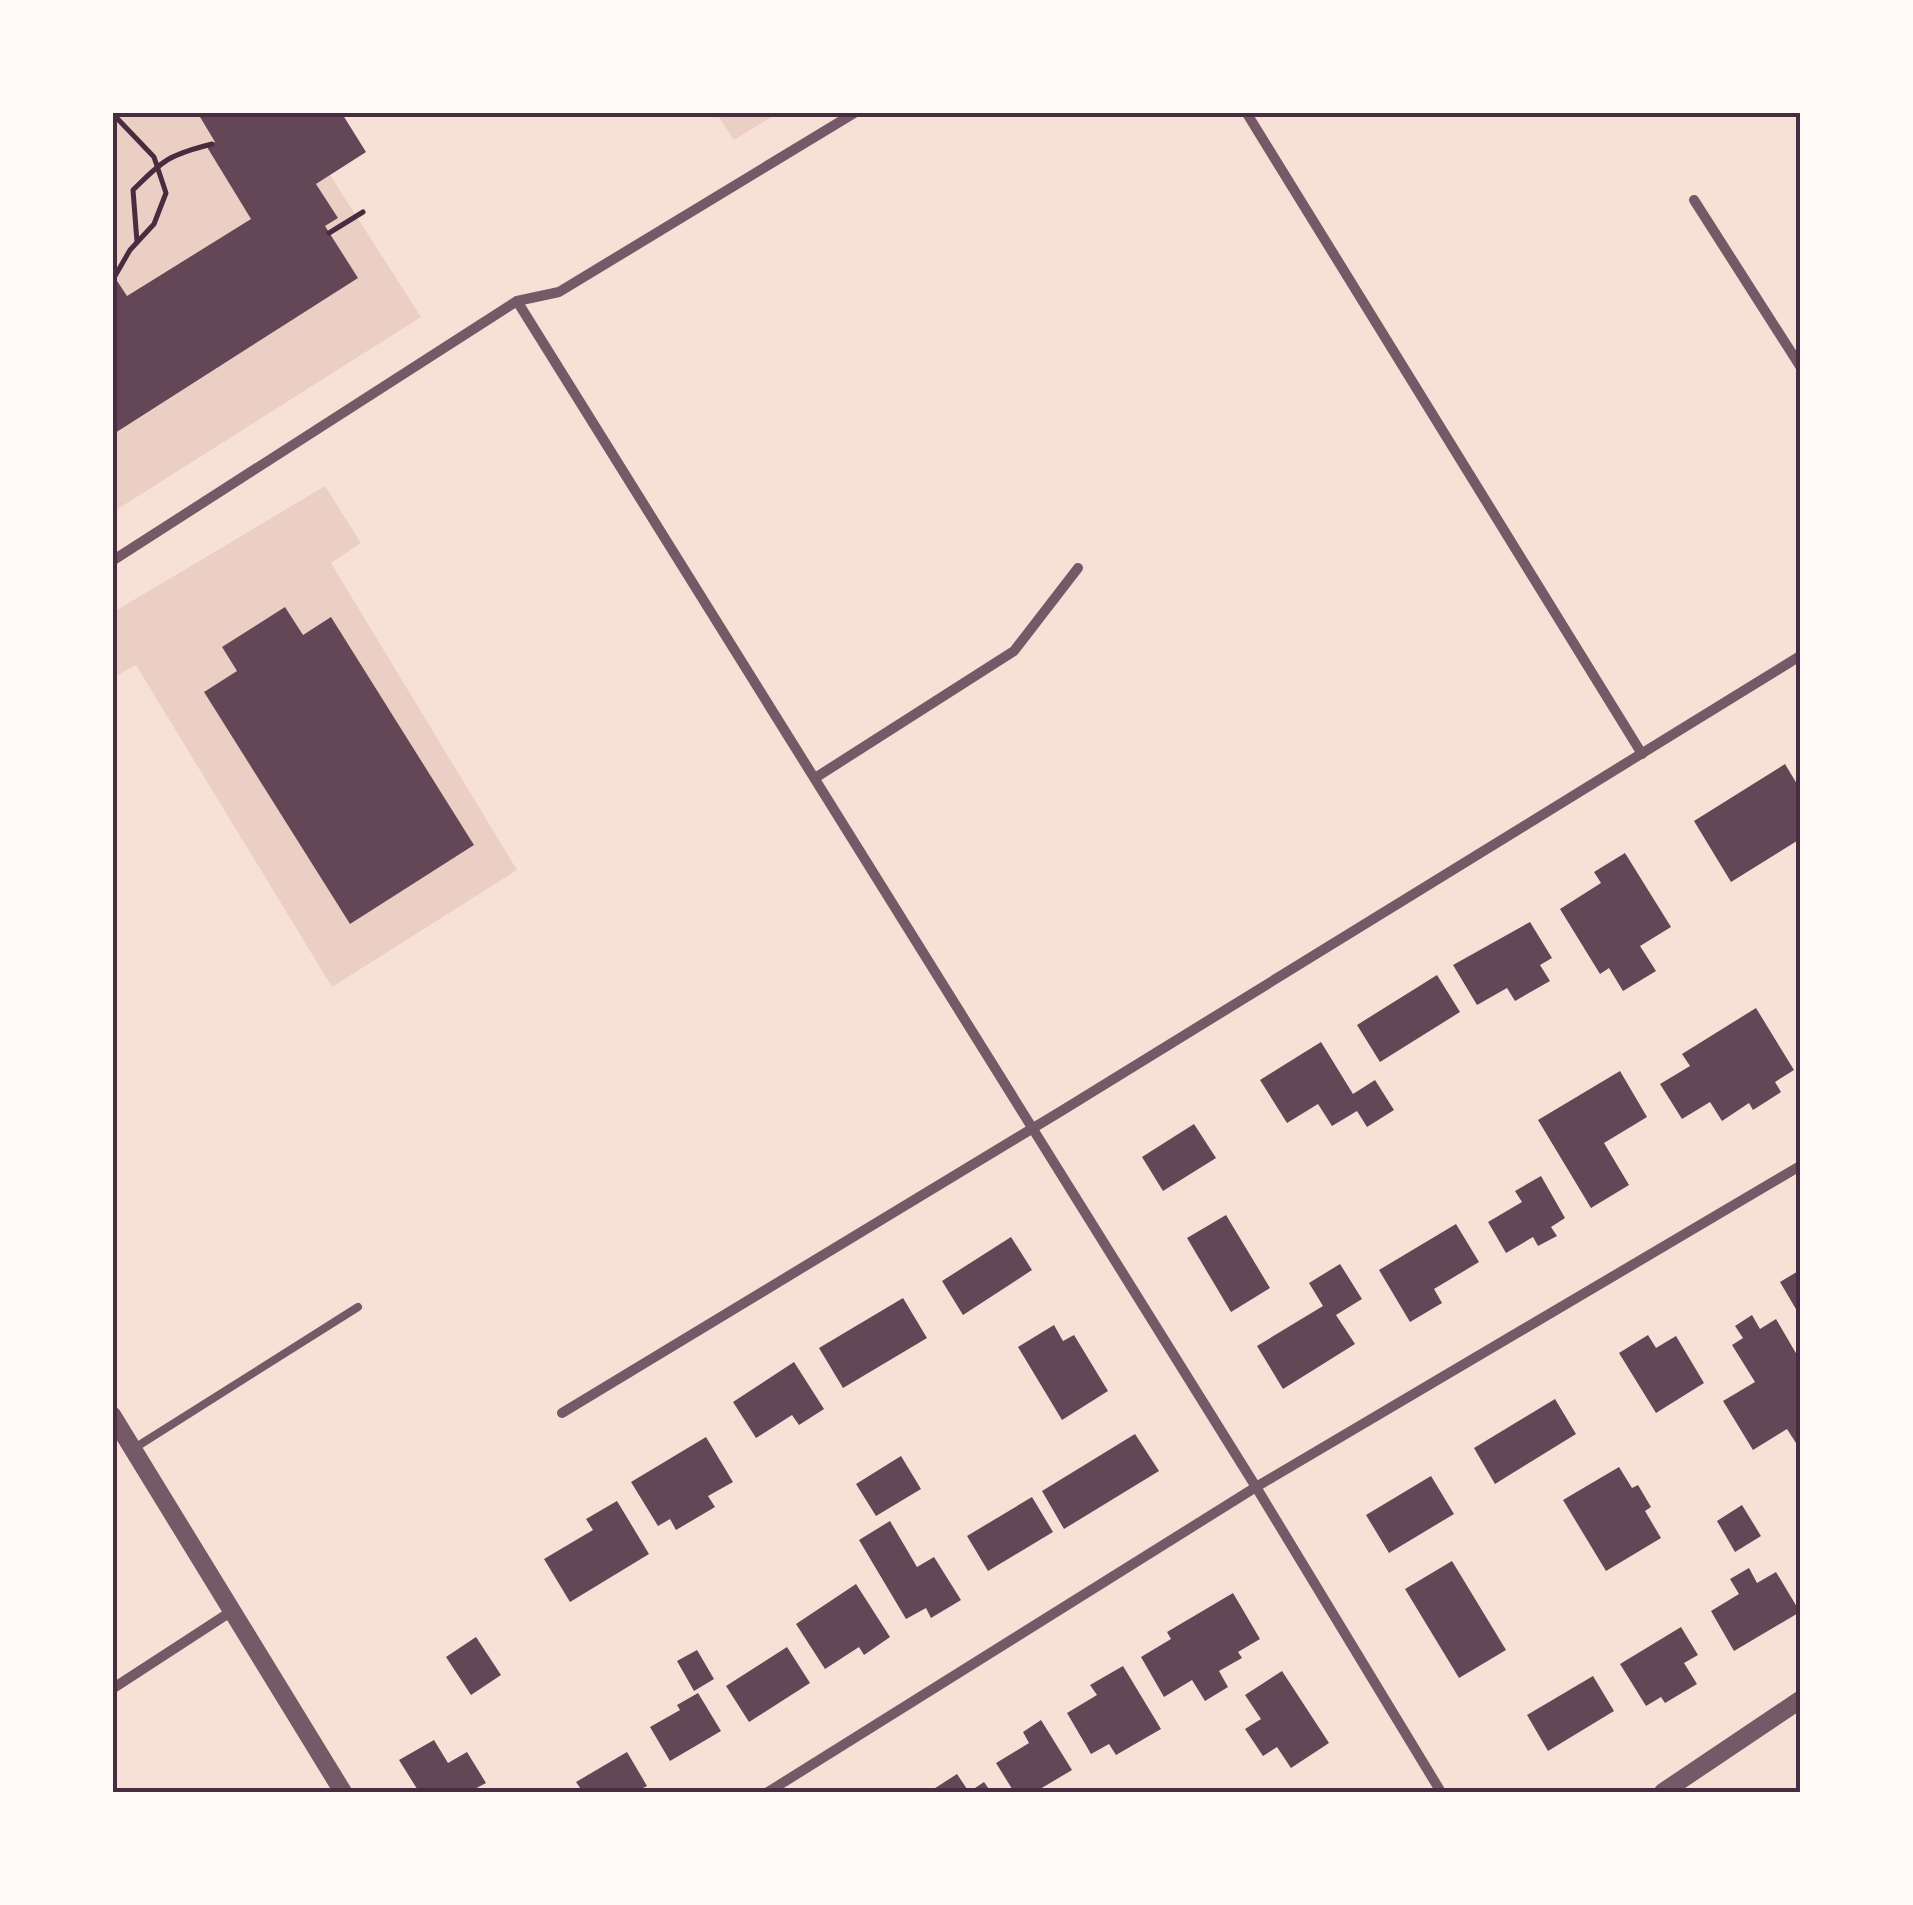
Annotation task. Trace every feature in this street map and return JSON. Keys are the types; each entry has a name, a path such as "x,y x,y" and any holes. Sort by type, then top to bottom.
{"street":[{"path":"112,561 517,301 559,292 856,112"},
{"path":"1246,112 1642,754"},
{"path":"1694,200 1800,366"},
{"path":"517,301 1256,1487 1441,1792"},
{"path":"814,778 1014,651 1078,568"},
{"path":"562,1413 1033,1129 1800,656"},
{"path":"768,1792 1256,1487 1800,1166"},
{"path":"112,1415 343,1792"},
{"path":"112,1689 232,1611"},
{"path":"1662,1792 1800,1700"}],"lane":[{"path":"133,1448 358,1307"}],"path":[{"path":"112,114 154,157 166,193 154,224 130,250 115,276"},
{"path":"137,242 133,190 175,153 212,144"},
{"path":"329,233 363,212"}],"shaded area":[{"path":"113,113 197,113 251,219 127,296 113,273"},
{"path":"716,113 778,113 734,140"},
{"path":"330,175 421,317 113,512 113,435 357,278 325,226 338,218 316,184"},
{"path":"325,486 361,543 331,563 517,870 332,987 136,665 116,676 112,613","holes":["331,618 474,845 350,923 204,692 237,671 222,647 303,635"]}],"building":[{"path":"197,112 341,112 366,152 316,184 338,218 325,226 358,278 112,435 112,273 127,296 251,219 207,147 215,142"},
{"path":"285,607 303,635 331,617 474,845 350,924 204,692 237,671 222,647"},
{"path":"1785,764 1800,789 1800,839 1731,882 1694,821"},
{"path":"1625,853 1671,927 1640,946 1656,971 1623,991 1609,968 1600,974 1560,909 1601,883 1594,872"},
{"path":"1530,922 1552,958 1540,965 1550,981 1515,1001 1507,988 1477,1005 1453,965"},
{"path":"1437,975 1460,1012 1380,1062 1357,1025"},
{"path":"1756,1008 1794,1070 1775,1082 1781,1092 1753,1110 1749,1103 1722,1121 1710,1102 1682,1119 1660,1084 1690,1066 1682,1054"},
{"path":"1321,1042 1353,1094 1375,1080 1394,1110 1367,1127 1357,1111 1332,1126 1318,1104 1287,1123 1260,1080"},
{"path":"1620,1071 1647,1117 1604,1143 1629,1185 1591,1208 1538,1120"},
{"path":"1194,1124 1216,1158 1163,1191 1142,1157"},
{"path":"1541,1176 1565,1218 1551,1227 1557,1236 1538,1246 1533,1237 1506,1253 1488,1222 1522,1202 1515,1191"},
{"path":"1226,1215 1270,1288 1231,1312 1187,1238"},
{"path":"1456,1224 1479,1262 1434,1289 1442,1303 1410,1322 1379,1270"},
{"path":"1011,1237 1032,1270 963,1315 942,1281"},
{"path":"1340,1264 1362,1299 1336,1315 1355,1344 1283,1389 1257,1346 1323,1306 1309,1283"},
{"path":"1800,1270 1800,1316 1780,1282"},
{"path":"903,1298 927,1338 843,1388 819,1348"},
{"path":"1752,1315 1760,1329 1776,1319 1800,1360 1800,1440 1796,1443 1787,1429 1753,1450 1723,1401 1755,1382 1732,1345 1743,1338 1735,1326"},
{"path":"1054,1325 1063,1341 1074,1335 1108,1391 1062,1420 1018,1347"},
{"path":"1648,1335 1656,1348 1676,1336 1704,1383 1656,1413 1619,1353"},
{"path":"794,1362 824,1409 799,1425 792,1415 756,1438 733,1402"},
{"path":"1555,1399 1576,1434 1495,1484 1474,1448"},
{"path":"1135,1434 1159,1471 1064,1529 1042,1491"},
{"path":"706,1437 733,1482 708,1496 715,1507 676,1530 670,1519 658,1526 631,1482"},
{"path":"901,1456 921,1489 876,1516 856,1484"},
{"path":"1619,1467 1632,1488 1638,1485 1651,1507 1645,1511 1661,1538 1606,1571 1563,1500"},
{"path":"1431,1476 1454,1514 1389,1553 1366,1515"},
{"path":"1032,1497 1053,1532 988,1571 967,1536"},
{"path":"617,1501 649,1554 570,1602 544,1559 593,1530 586,1519"},
{"path":"1742,1505 1761,1536 1735,1552 1717,1521"},
{"path":"890,1521 917,1567 934,1557 961,1600 931,1618 926,1608 906,1619 859,1540"},
{"path":"1452,1561 1506,1650 1459,1678 1405,1589"},
{"path":"1749,1568 1757,1583 1776,1572 1800,1612 1734,1651 1711,1611 1739,1594 1730,1579"},
{"path":"856,1584 890,1637 864,1655 859,1647 825,1669 796,1624"},
{"path":"1233,1593 1260,1639 1238,1652 1242,1658 1219,1671 1228,1687 1205,1701 1192,1680 1164,1697 1141,1657 1171,1639 1167,1632"},
{"path":"1681,1627 1698,1655 1684,1663 1697,1684 1665,1703 1661,1697 1646,1706 1620,1664"},
{"path":"476,1637 501,1675 471,1695 446,1657"},
{"path":"787,1647 810,1683 749,1722 726,1686"},
{"path":"697,1650 714,1679 694,1691 677,1661"},
{"path":"1123,1666 1161,1729 1116,1755 1109,1744 1091,1754 1067,1713 1097,1695 1090,1685"},
{"path":"1282,1671 1329,1743 1291,1768 1277,1747 1263,1756 1245,1729 1261,1719 1245,1695"},
{"path":"1593,1676 1614,1711 1548,1751 1527,1715"},
{"path":"698,1693 721,1731 670,1761 650,1727 680,1710 677,1705"},
{"path":"1041,1720 1072,1770 1035,1792 1014,1792 996,1763 1029,1743 1023,1732"},
{"path":"434,1740 448,1763 467,1752 486,1783 469,1792 419,1792 399,1760"},
{"path":"627,1752 647,1786 635,1792 583,1792 576,1782"},
{"path":"957,1774 969,1792 929,1792"},
{"path":"984,1782 991,1792 969,1792"}]}
